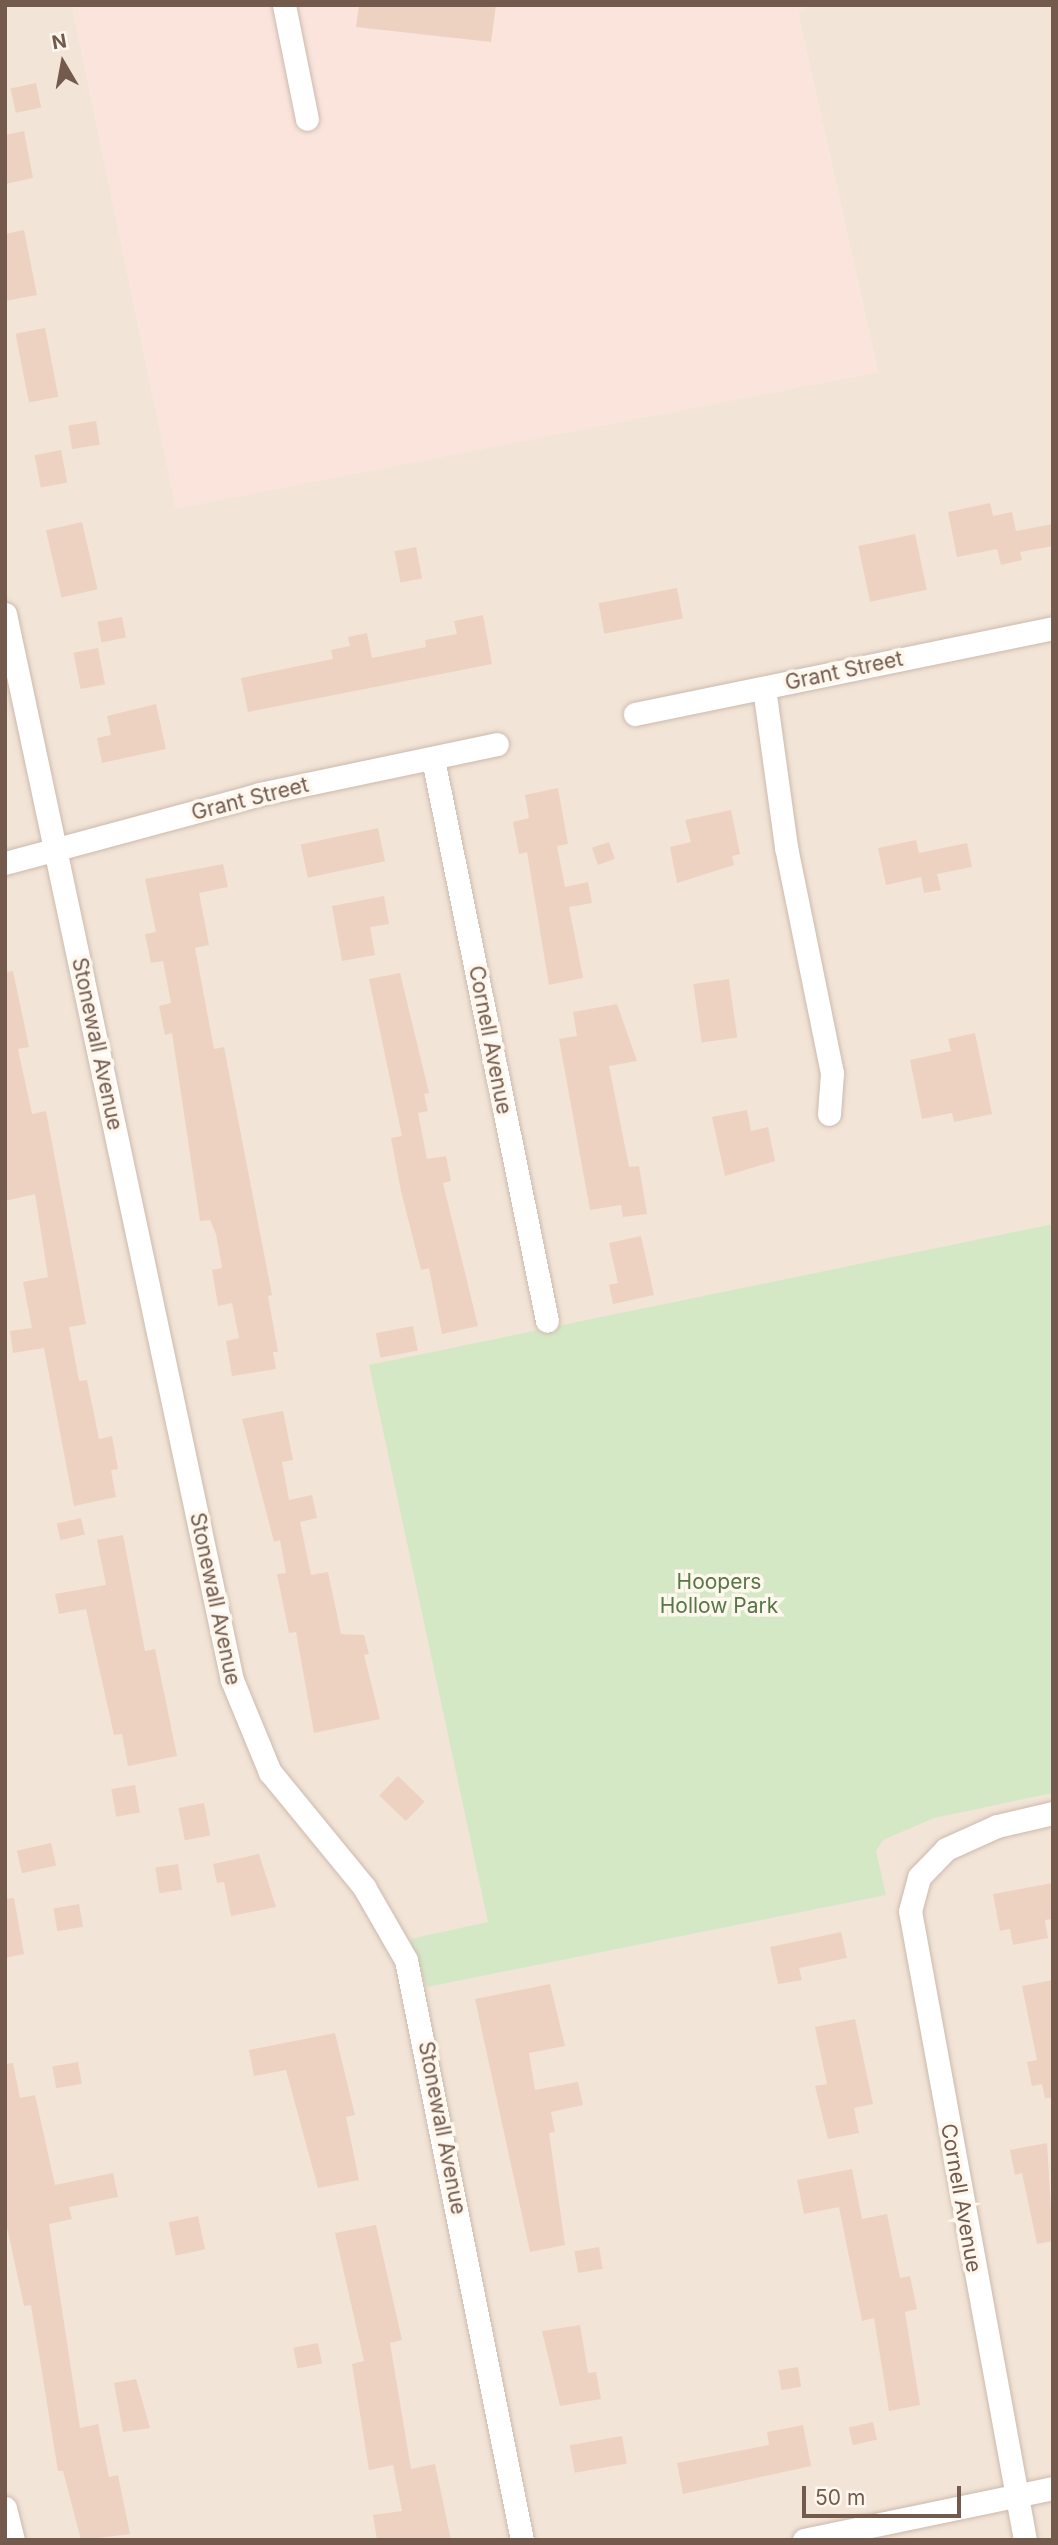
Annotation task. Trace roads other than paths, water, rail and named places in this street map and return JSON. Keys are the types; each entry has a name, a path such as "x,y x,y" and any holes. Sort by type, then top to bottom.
{"street":[{"path":"284,5 307,119"},
{"name":"Stonewall Avenue","path":"5,614 239,1704 270,1772 363,1886 406,1960 522,2540"},
{"name":"Grant Street","path":"635,714 1053,628"},
{"path":"764,688 786,848 832,1073 829,1114"},
{"name":"Grant Street","path":"5,863 260,794 497,744"},
{"name":"Cornell Avenue","path":"433,758 547,1321"},
{"name":"Cornell Avenue","path":"1025,2540 914,1943 912,1893 931,1860 997,1826 1053,1812"},
{"path":"804,2540 1053,2488"},
{"path":"5,2508 13,2540"}],"park label":[{"name":"Hoopers Hollow Park","path":"719,1594"}]}
